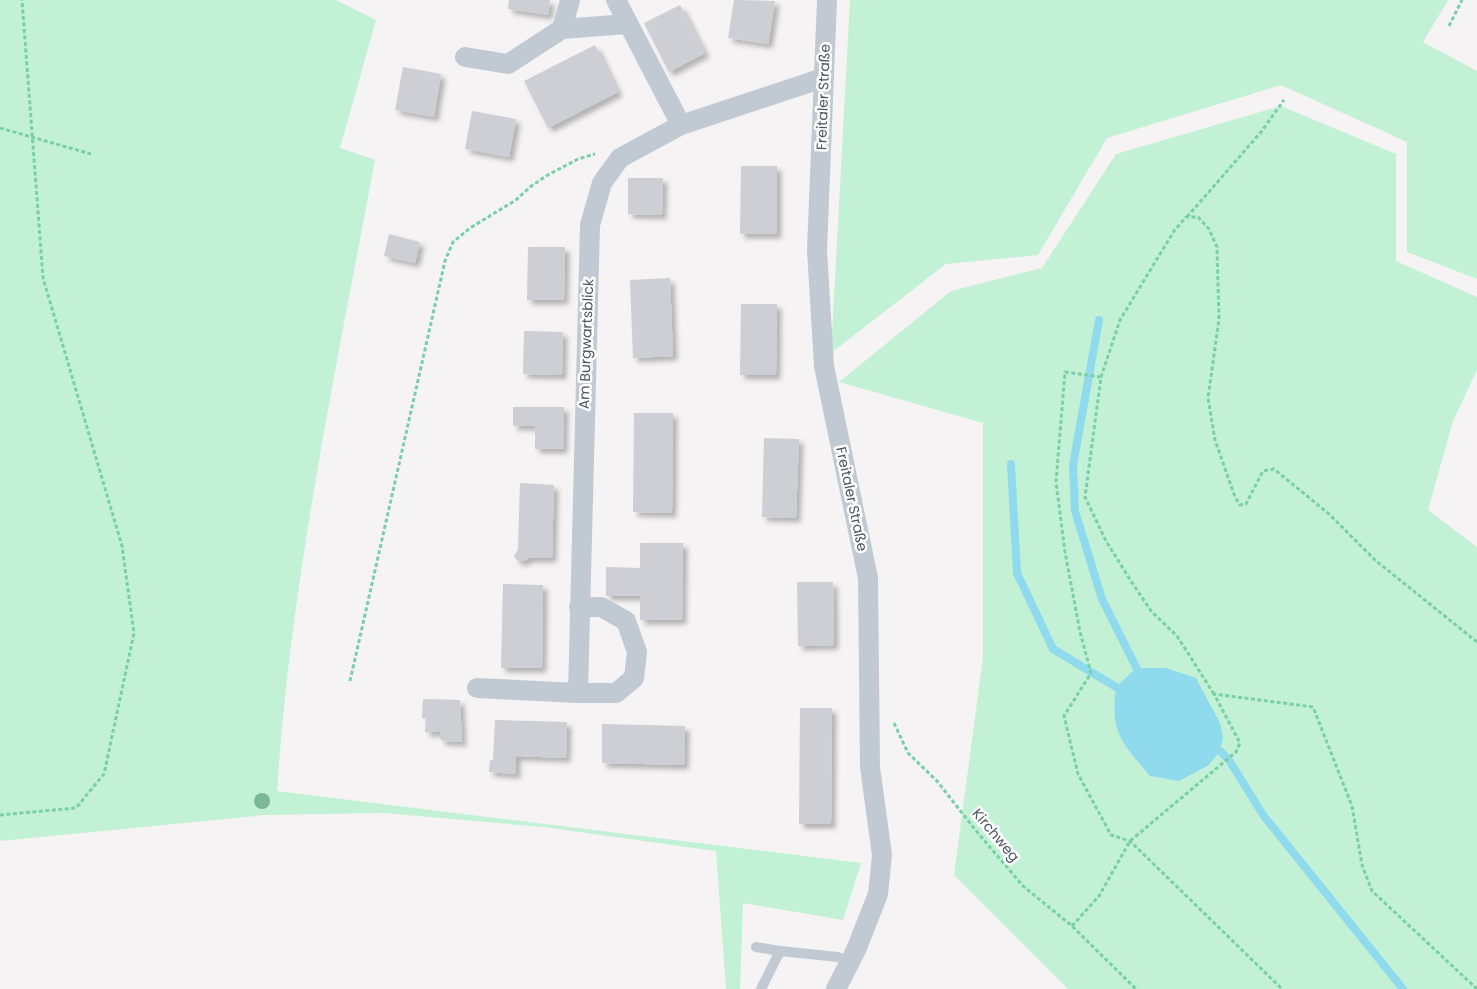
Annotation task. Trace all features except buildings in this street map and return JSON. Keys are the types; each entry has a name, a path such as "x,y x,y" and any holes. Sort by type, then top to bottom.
{"street":[{"path":"562,29 570,0"},
{"path":"616,0 681,125"},
{"name":"Freitaler Straße","path":"827,0 817,250 824,366 868,578 870,767 882,855 878,894 850,962 836,989"},
{"path":"465,57 508,64 562,29 627,24"},
{"name":"Am Burgwartsblick","path":"578,694 590,225 602,183 620,158 681,125 823,78"},
{"path":"477,688 578,694 616,694 634,678 637,652 626,621 601,607 580,607"}],"lane":[{"path":"756,947 838,956 850,962"},
{"path":"761,989 780,951"}],"path":[{"path":"0,815 76,808 104,774 134,633 122,546 43,278 22,0"},
{"path":"1448,26 1462,0"},
{"path":"1072,926 1099,896 1130,841 1236,752 1240,743 1214,694 1177,636 1151,611 1129,578 1106,541 1086,496 1102,377 1120,320 1174,231 1261,132 1284,100"},
{"path":"0,128 91,154"},
{"path":"350,681 440,279 453,242 470,228 516,200 530,187 578,159 592,153 620,158"},
{"path":"1186,217 1198,217 1209,229 1217,247 1219,319 1208,398 1215,440 1235,497 1240,505 1246,504 1263,471 1274,468 1329,514 1375,560 1477,642"},
{"path":"1102,377 1065,372 1056,482 1065,552 1080,632 1091,673 1064,716 1078,774 1111,834 1130,841 1282,989"},
{"path":"1214,694 1312,707 1352,806 1362,866 1372,891 1477,989"},
{"name":"Kirchweg","path":"890,717 908,753 937,781 1017,879 1072,926 1136,989"}],"green space":[{"path":"0,0 336,0 376,20 340,148 375,160 304,553 293,632 277,791 861,863 843,920 743,903 740,989 726,989 716,851 543,827 383,813 265,815 0,841"},
{"path":"850,0 1448,0 1423,42 1477,71 1477,279 1407,252 1407,142 1281,85 1107,138 1038,255 946,264 831,353"},
{"path":"1281,106 1396,154 1396,261 1477,297 1477,370 1453,421 1428,510 1477,547 1477,989 1068,989 954,875 983,657 983,423 839,382 951,291 1042,268 1116,154"}],"water":[{"path":"1136,668 1166,668 1196,678 1220,723 1223,738 1220,751 1209,765 1179,781 1150,776 1125,745 1120,736 1115,716 1116,687"}],"waterway":[{"path":"1099,320 1073,465 1075,511 1102,599 1141,677"},
{"path":"1011,464 1017,573 1053,649 1116,687"},
{"path":"1220,751 1229,760 1263,815 1403,989"}]}
